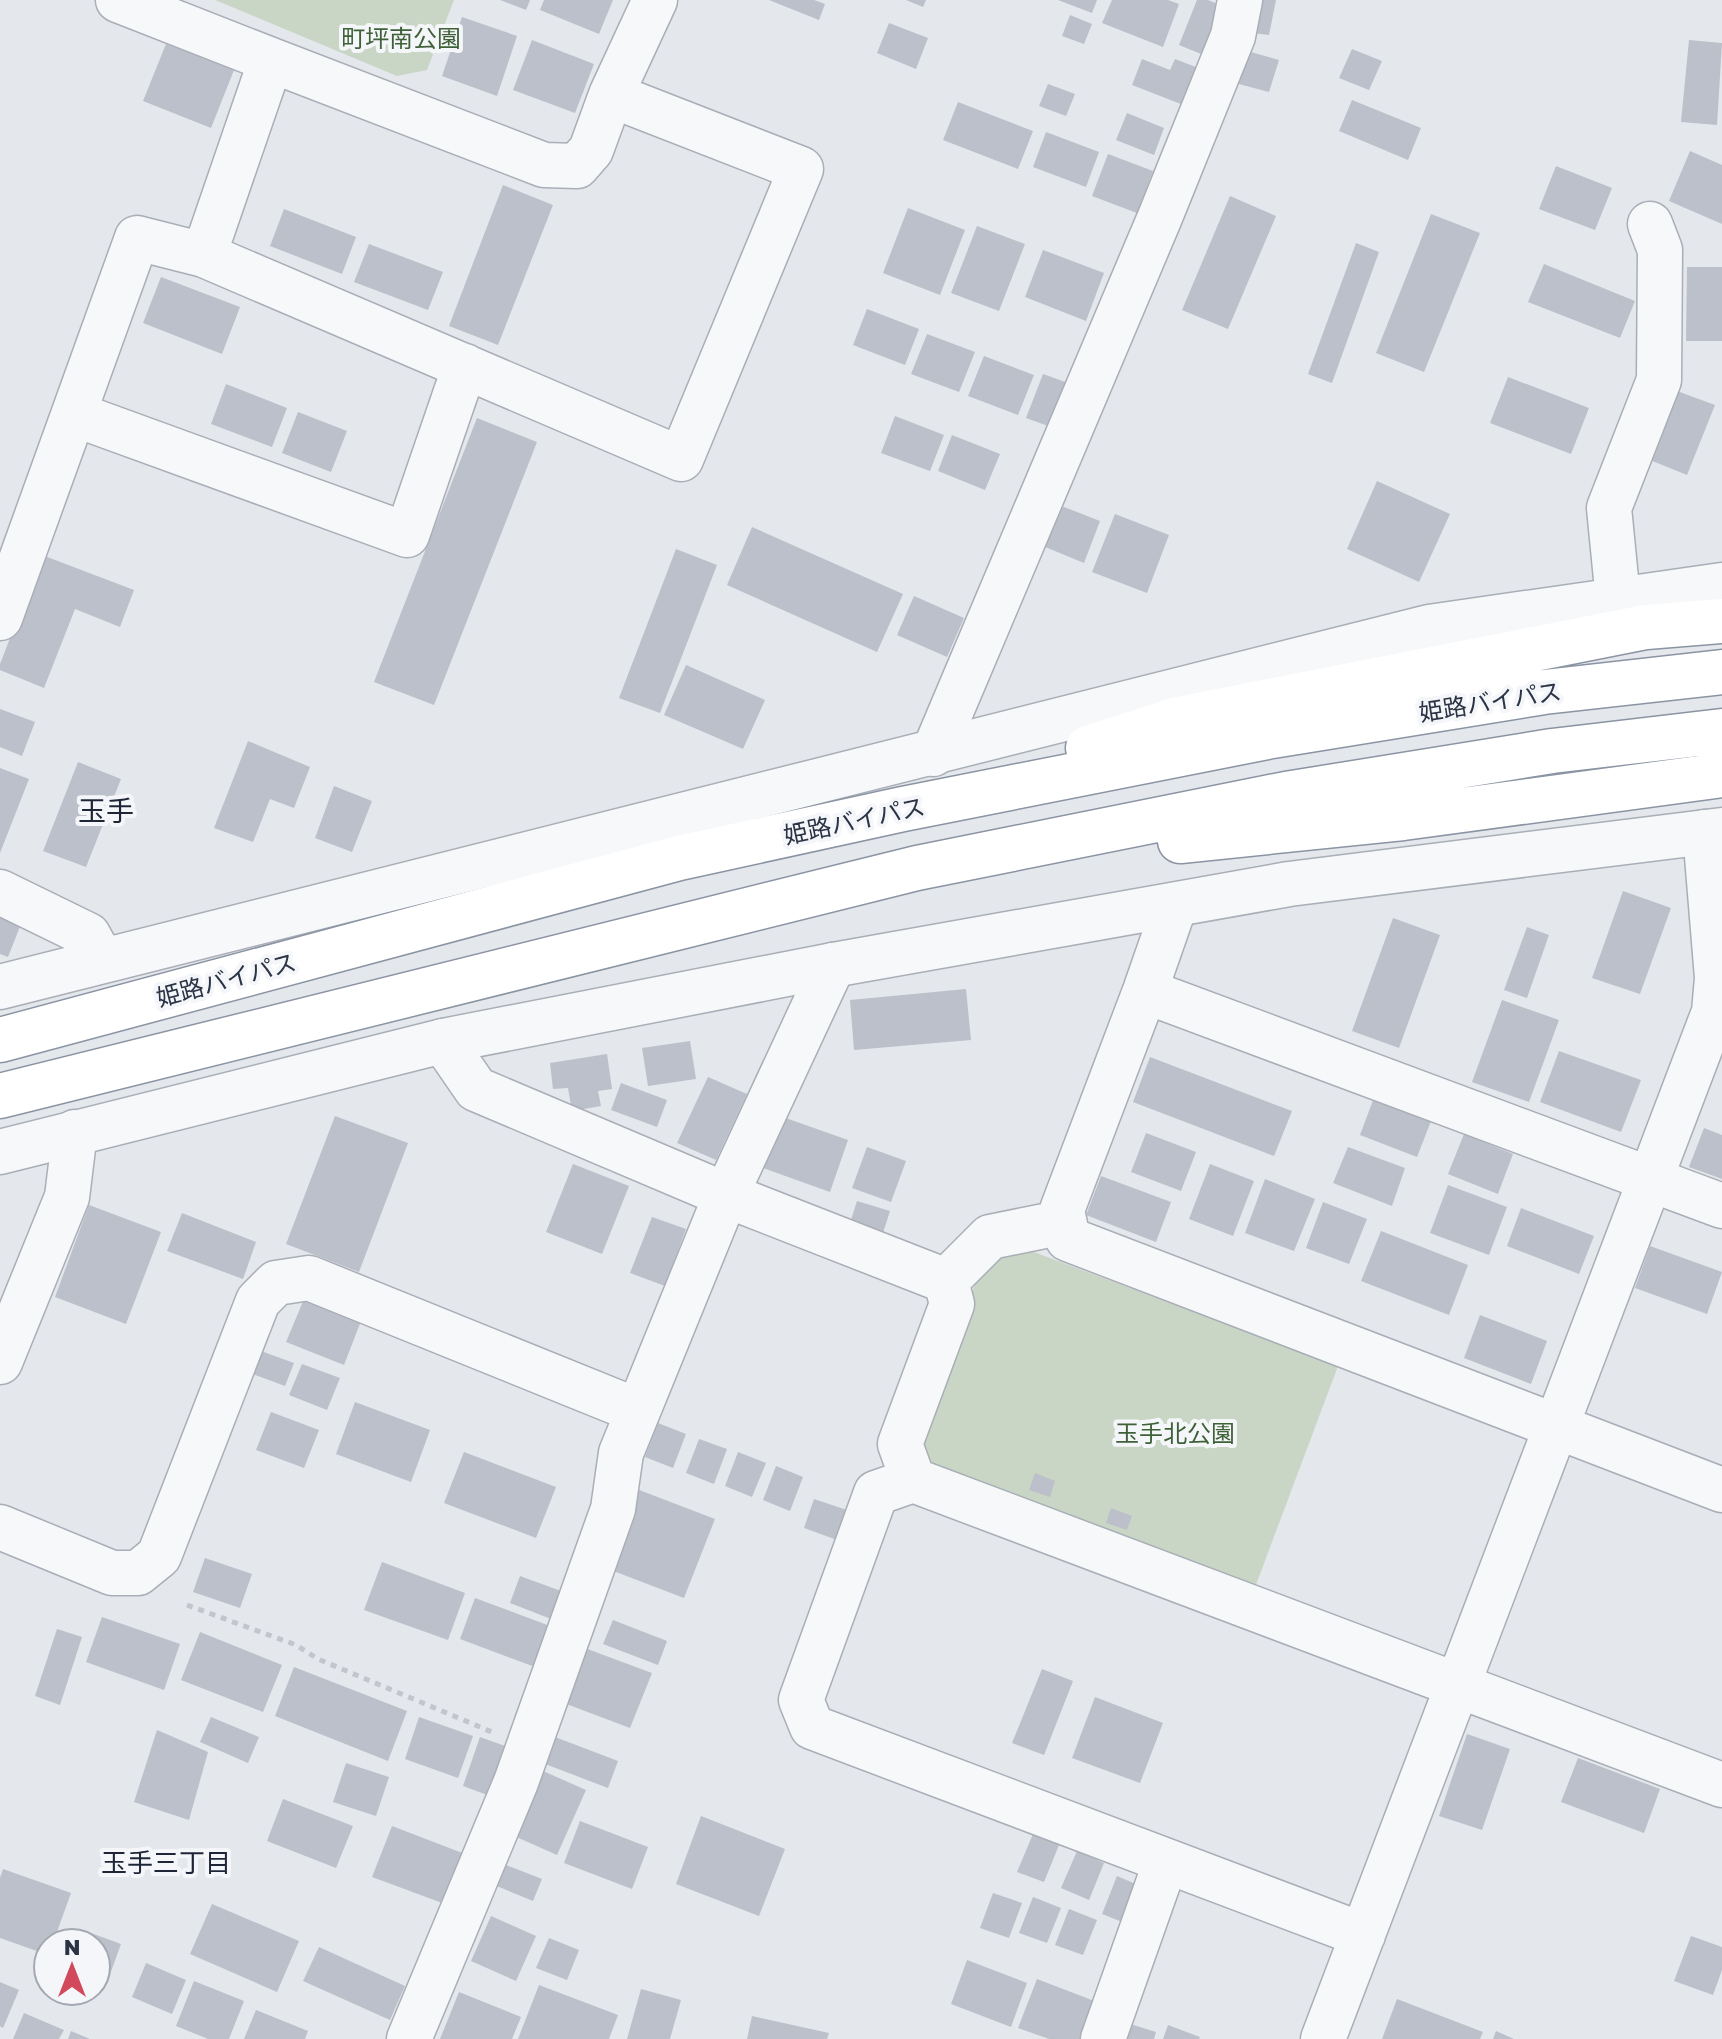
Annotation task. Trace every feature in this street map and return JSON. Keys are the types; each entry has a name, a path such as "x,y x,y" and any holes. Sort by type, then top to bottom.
{"highway":[{"path":"903,809 1178,719 1646,627 1722,621"},
{"name":"姫路バイパス","path":"0,1040 679,858 903,809 1272,736 1544,692 1722,672"},
{"path":"0,1096 917,868 1286,794 1552,751 1722,731"},
{"path":"917,868 1403,818 1722,775"}],"street":[{"path":"146,5 271,60 544,165 562,167 577,166 591,150 611,95 655,0"},
{"path":"933,754 1233,36 1240,0"},
{"path":"204,255 271,60"},
{"path":"0,618 137,238 204,255 681,459 801,169 611,95"},
{"path":"1618,599 1609,508 1659,380 1660,250 1650,224"},
{"path":"74,414 407,535 465,366"},
{"path":"0,987 1429,627 1722,585"},
{"path":"0,1152 443,1041 833,965 1289,884 1713,831 1719,979 1714,1012 1323,2039"},
{"path":"0,892 88,935 102,960"},
{"path":"1175,905 1062,1210 1068,1239 1722,1490"},
{"path":"409,2039 516,1782 526,1746 613,1509 621,1453 726,1195 833,965"},
{"path":"1145,991 1722,1206"},
{"path":"443,1041 476,1089 726,1195 946,1281"},
{"path":"0,1362 67,1197 75,1132"},
{"path":"946,1281 990,1237 1064,1222"},
{"path":"0,1527 112,1573 138,1573 159,1556 258,1301 276,1283 309,1278 638,1411"},
{"path":"913,1480 900,1444 952,1304 946,1281"},
{"path":"1363,1935 812,1727 801,1700 876,1493 913,1480 1722,1785"},
{"path":"1103,2039 1166,1861"}],"path":[{"path":"187,1605 296,1645 318,1659 526,1746"}],"green space":[{"name":"町坪南公園","path":"215,0 454,0 427,70 397,76"},
{"name":"玉手北公園","path":"1015,1245 1338,1366 1254,1590 928,1465 918,1442 982,1265"}],"building":[{"path":"500,0 530,0 526,10"},
{"path":"544,0 613,0 599,34 540,10"},
{"path":"769,0 814,0 825,4 819,20"},
{"path":"906,0 926,0 923,7"},
{"path":"1058,0 1097,0 1092,13"},
{"path":"1112,0 1168,0 1179,4 1163,47 1102,23"},
{"path":"1197,0 1208,0 1225,7 1206,56 1179,45"},
{"path":"1260,0 1276,0 1269,35 1253,33"},
{"path":"1070,15 1092,24 1084,44 1062,36"},
{"path":"462,17 517,36 497,96 442,76"},
{"path":"889,23 928,38 916,69 877,53"},
{"path":"532,40 594,64 575,113 513,90"},
{"path":"1689,40 1722,43 1717,125 1681,122"},
{"path":"166,44 234,70 211,128 143,101"},
{"path":"1352,49 1382,61 1369,90 1339,78"},
{"path":"1244,50 1279,60 1269,92 1235,83"},
{"path":"1142,59 1170,70 1175,59 1201,69 1186,106 1132,85"},
{"path":"1048,84 1075,94 1066,116 1039,106"},
{"path":"1352,100 1421,128 1408,160 1339,131"},
{"path":"958,102 1033,131 1018,169 943,140"},
{"path":"1127,113 1164,128 1154,155 1116,140"},
{"path":"1046,132 1099,152 1086,187 1033,167"},
{"path":"1690,151 1722,165 1722,224 1669,201"},
{"path":"1108,154 1153,171 1137,213 1092,196"},
{"path":"1556,166 1612,188 1595,230 1539,209"},
{"path":"503,185 553,205 498,345 449,326"},
{"path":"1230,196 1276,216 1228,329 1182,310"},
{"path":"908,208 965,230 940,295 883,273"},
{"path":"284,209 356,237 342,274 270,246"},
{"path":"1431,214 1480,233 1424,372 1376,353"},
{"path":"977,226 1025,244 999,311 951,293"},
{"path":"1356,243 1379,252 1332,383 1308,374"},
{"path":"369,244 443,272 428,310 354,282"},
{"path":"1043,250 1104,273 1086,321 1025,297"},
{"path":"1544,264 1635,301 1620,338 1528,302"},
{"path":"1687,267 1722,267 1722,341 1686,341"},
{"path":"161,277 240,307 222,354 143,323"},
{"path":"867,309 919,329 905,365 853,345"},
{"path":"927,334 975,352 959,392 911,374"},
{"path":"984,356 1034,375 1018,415 968,396"},
{"path":"1043,374 1068,383 1051,427 1026,418"},
{"path":"1508,377 1589,408 1571,454 1490,423"},
{"path":"226,384 287,408 272,447 211,424"},
{"path":"1677,391 1715,405 1687,475 1650,460"},
{"path":"298,412 347,431 331,472 282,453"},
{"path":"895,416 944,435 930,471 881,453"},
{"path":"477,418 537,442 434,705 374,682"},
{"path":"952,435 1000,454 985,490 938,471"},
{"path":"1377,481 1450,514 1419,582 1347,549"},
{"path":"1054,503 1100,521 1084,563 1038,544"},
{"path":"1115,514 1169,535 1147,593 1092,572"},
{"path":"752,527 903,594 877,652 727,585"},
{"path":"676,549 717,565 660,713 619,698"},
{"path":"42,555 134,590 120,627 75,609 44,688 0,670"},
{"path":"914,596 964,618 947,657 897,635"},
{"path":"686,665 765,700 743,749 664,715"},
{"path":"0,709 35,722 22,756 0,747"},
{"path":"248,741 310,767 294,808 270,799 253,842 214,828"},
{"path":"78,762 121,779 86,867 43,851"},
{"path":"0,768 29,779 0,853"},
{"path":"334,786 372,801 352,852 315,838"},
{"path":"1623,891 1671,908 1640,994 1592,978"},
{"path":"0,916 21,924 8,957 0,954"},
{"path":"1393,918 1440,935 1399,1048 1352,1031"},
{"path":"1527,927 1549,935 1527,998 1504,990"},
{"path":"966,989 971,1040 854,1050 850,1000"},
{"path":"1502,1000 1559,1020 1529,1102 1472,1082"},
{"path":"690,1041 696,1079 648,1086 642,1048"},
{"path":"1559,1051 1641,1080 1621,1132 1540,1102"},
{"path":"607,1054 612,1089 598,1091 601,1106 572,1111 568,1088 553,1089 550,1063"},
{"path":"1150,1057 1292,1111 1274,1156 1133,1102"},
{"path":"708,1077 747,1094 716,1160 677,1143"},
{"path":"621,1083 667,1100 657,1127 611,1110"},
{"path":"1375,1095 1433,1116 1417,1157 1360,1135"},
{"path":"335,1116 408,1143 359,1272 286,1244"},
{"path":"780,1116 848,1140 830,1192 763,1168"},
{"path":"1704,1128 1722,1135 1722,1179 1689,1167"},
{"path":"1146,1133 1196,1152 1181,1191 1131,1172"},
{"path":"1464,1134 1513,1154 1498,1194 1448,1174"},
{"path":"867,1147 906,1161 891,1202 852,1188"},
{"path":"1348,1147 1405,1168 1392,1206 1333,1183"},
{"path":"573,1164 629,1186 602,1254 546,1232"},
{"path":"1210,1164 1254,1181 1233,1236 1189,1219"},
{"path":"1101,1176 1171,1202 1156,1242 1086,1215"},
{"path":"1265,1179 1315,1199 1294,1251 1245,1233"},
{"path":"1448,1185 1507,1207 1489,1255 1430,1233"},
{"path":"857,1201 890,1211 882,1236 849,1226"},
{"path":"1323,1202 1367,1219 1349,1264 1306,1248"},
{"path":"89,1205 161,1232 126,1324 55,1297"},
{"path":"1521,1208 1594,1236 1579,1274 1507,1246"},
{"path":"182,1213 256,1242 243,1279 167,1251"},
{"path":"652,1217 686,1229 665,1286 630,1273"},
{"path":"1381,1231 1468,1265 1449,1315 1361,1281"},
{"path":"1650,1246 1722,1272 1707,1314 1635,1288"},
{"path":"304,1299 361,1321 344,1365 286,1342"},
{"path":"1480,1315 1547,1341 1531,1384 1464,1358"},
{"path":"261,1351 294,1363 285,1386 253,1374"},
{"path":"302,1364 340,1378 327,1410 289,1395"},
{"path":"355,1402 430,1430 411,1482 336,1454"},
{"path":"271,1412 319,1430 304,1468 256,1450"},
{"path":"658,1423 686,1434 673,1468 645,1457"},
{"path":"699,1439 727,1449 714,1484 686,1473"},
{"path":"464,1452 556,1487 536,1538 444,1503"},
{"path":"738,1452 766,1463 752,1497 725,1486"},
{"path":"776,1466 803,1477 790,1511 763,1500"},
{"path":"1035,1473 1055,1481 1050,1497 1029,1490"},
{"path":"634,1488 715,1519 684,1598 603,1567"},
{"path":"814,1499 850,1511 840,1541 804,1528"},
{"path":"1111,1508 1132,1516 1127,1530 1106,1523"},
{"path":"205,1558 252,1574 240,1608 193,1592"},
{"path":"382,1562 465,1593 448,1640 364,1610"},
{"path":"520,1576 561,1591 551,1619 510,1603"},
{"path":"475,1598 550,1626 535,1667 460,1639"},
{"path":"102,1617 180,1644 164,1690 86,1662"},
{"path":"613,1620 667,1641 658,1665 603,1644"},
{"path":"57,1629 82,1637 60,1705 35,1696"},
{"path":"200,1632 282,1665 263,1712 181,1680"},
{"path":"574,1644 652,1673 630,1728 553,1699"},
{"path":"294,1667 407,1711 388,1761 275,1716"},
{"path":"1042,1669 1073,1681 1044,1755 1012,1743"},
{"path":"1095,1697 1163,1723 1140,1783 1072,1758"},
{"path":"211,1717 259,1737 248,1763 200,1742"},
{"path":"419,1717 473,1736 458,1778 405,1759"},
{"path":"157,1730 208,1752 189,1820 134,1802"},
{"path":"542,1732 618,1761 608,1788 532,1759"},
{"path":"1467,1734 1510,1749 1482,1830 1439,1816"},
{"path":"480,1737 516,1750 498,1799 463,1786"},
{"path":"1578,1758 1660,1789 1644,1833 1561,1802"},
{"path":"346,1763 389,1777 376,1816 333,1802"},
{"path":"534,1767 586,1790 557,1855 505,1832"},
{"path":"283,1799 353,1826 336,1868 267,1841"},
{"path":"701,1816 785,1849 759,1916 676,1884"},
{"path":"580,1821 648,1847 632,1889 564,1863"},
{"path":"392,1826 465,1854 445,1904 372,1877"},
{"path":"1033,1834 1059,1845 1044,1882 1017,1872"},
{"path":"1077,1851 1104,1863 1089,1900 1061,1888"},
{"path":"496,1861 542,1879 533,1901 487,1882"},
{"path":"3,1869 71,1893 59,1927 32,1927 32,1949 0,1938 0,1878"},
{"path":"1117,1876 1145,1888 1130,1925 1102,1914"},
{"path":"993,1893 1022,1903 1009,1938 980,1928"},
{"path":"1033,1897 1061,1908 1047,1943 1019,1933"},
{"path":"212,1904 299,1941 277,1992 190,1954"},
{"path":"1069,1909 1097,1920 1083,1955 1055,1945"},
{"path":"491,1916 536,1936 516,1981 471,1961"},
{"path":"1691,1936 1722,1947 1722,1970 1713,1995 1674,1981"},
{"path":"549,1938 579,1950 567,1980 536,1968"},
{"path":"112,1941 121,1944 112,1969"},
{"path":"319,1947 405,1986 390,2020 303,1981"},
{"path":"967,1960 1027,1983 1011,2027 951,2004"},
{"path":"146,1963 186,1980 172,2014 132,1997"},
{"path":"1037,1979 1097,2002 1083,2039 1049,2039 1018,2028"},
{"path":"194,1981 244,2001 229,2039 208,2039 176,2026"},
{"path":"0,1982 19,1990 3,2028 0,2026"},
{"path":"539,1985 618,2015 609,2039 518,2039"},
{"path":"641,1989 681,2000 670,2039 627,2039"},
{"path":"459,1992 521,2017 512,2039 440,2039"},
{"path":"1397,1999 1483,2032 1480,2039 1382,2039"},
{"path":"256,2010 308,2031 305,2039 244,2039"},
{"path":"24,2013 64,2030 59,2039 13,2039"},
{"path":"752,2016 829,2033 827,2039 747,2039"},
{"path":"1127,2023 1156,2032 1154,2039 1122,2039"},
{"path":"1168,2025 1200,2037 1163,2039"},
{"path":"71,2031 90,2039 68,2039"},
{"path":"1496,2031 1514,2039 1493,2039"}],"district":[{"name":"玉手","path":"106,810"},
{"name":"玉手三丁目","path":"166,1862"}]}
